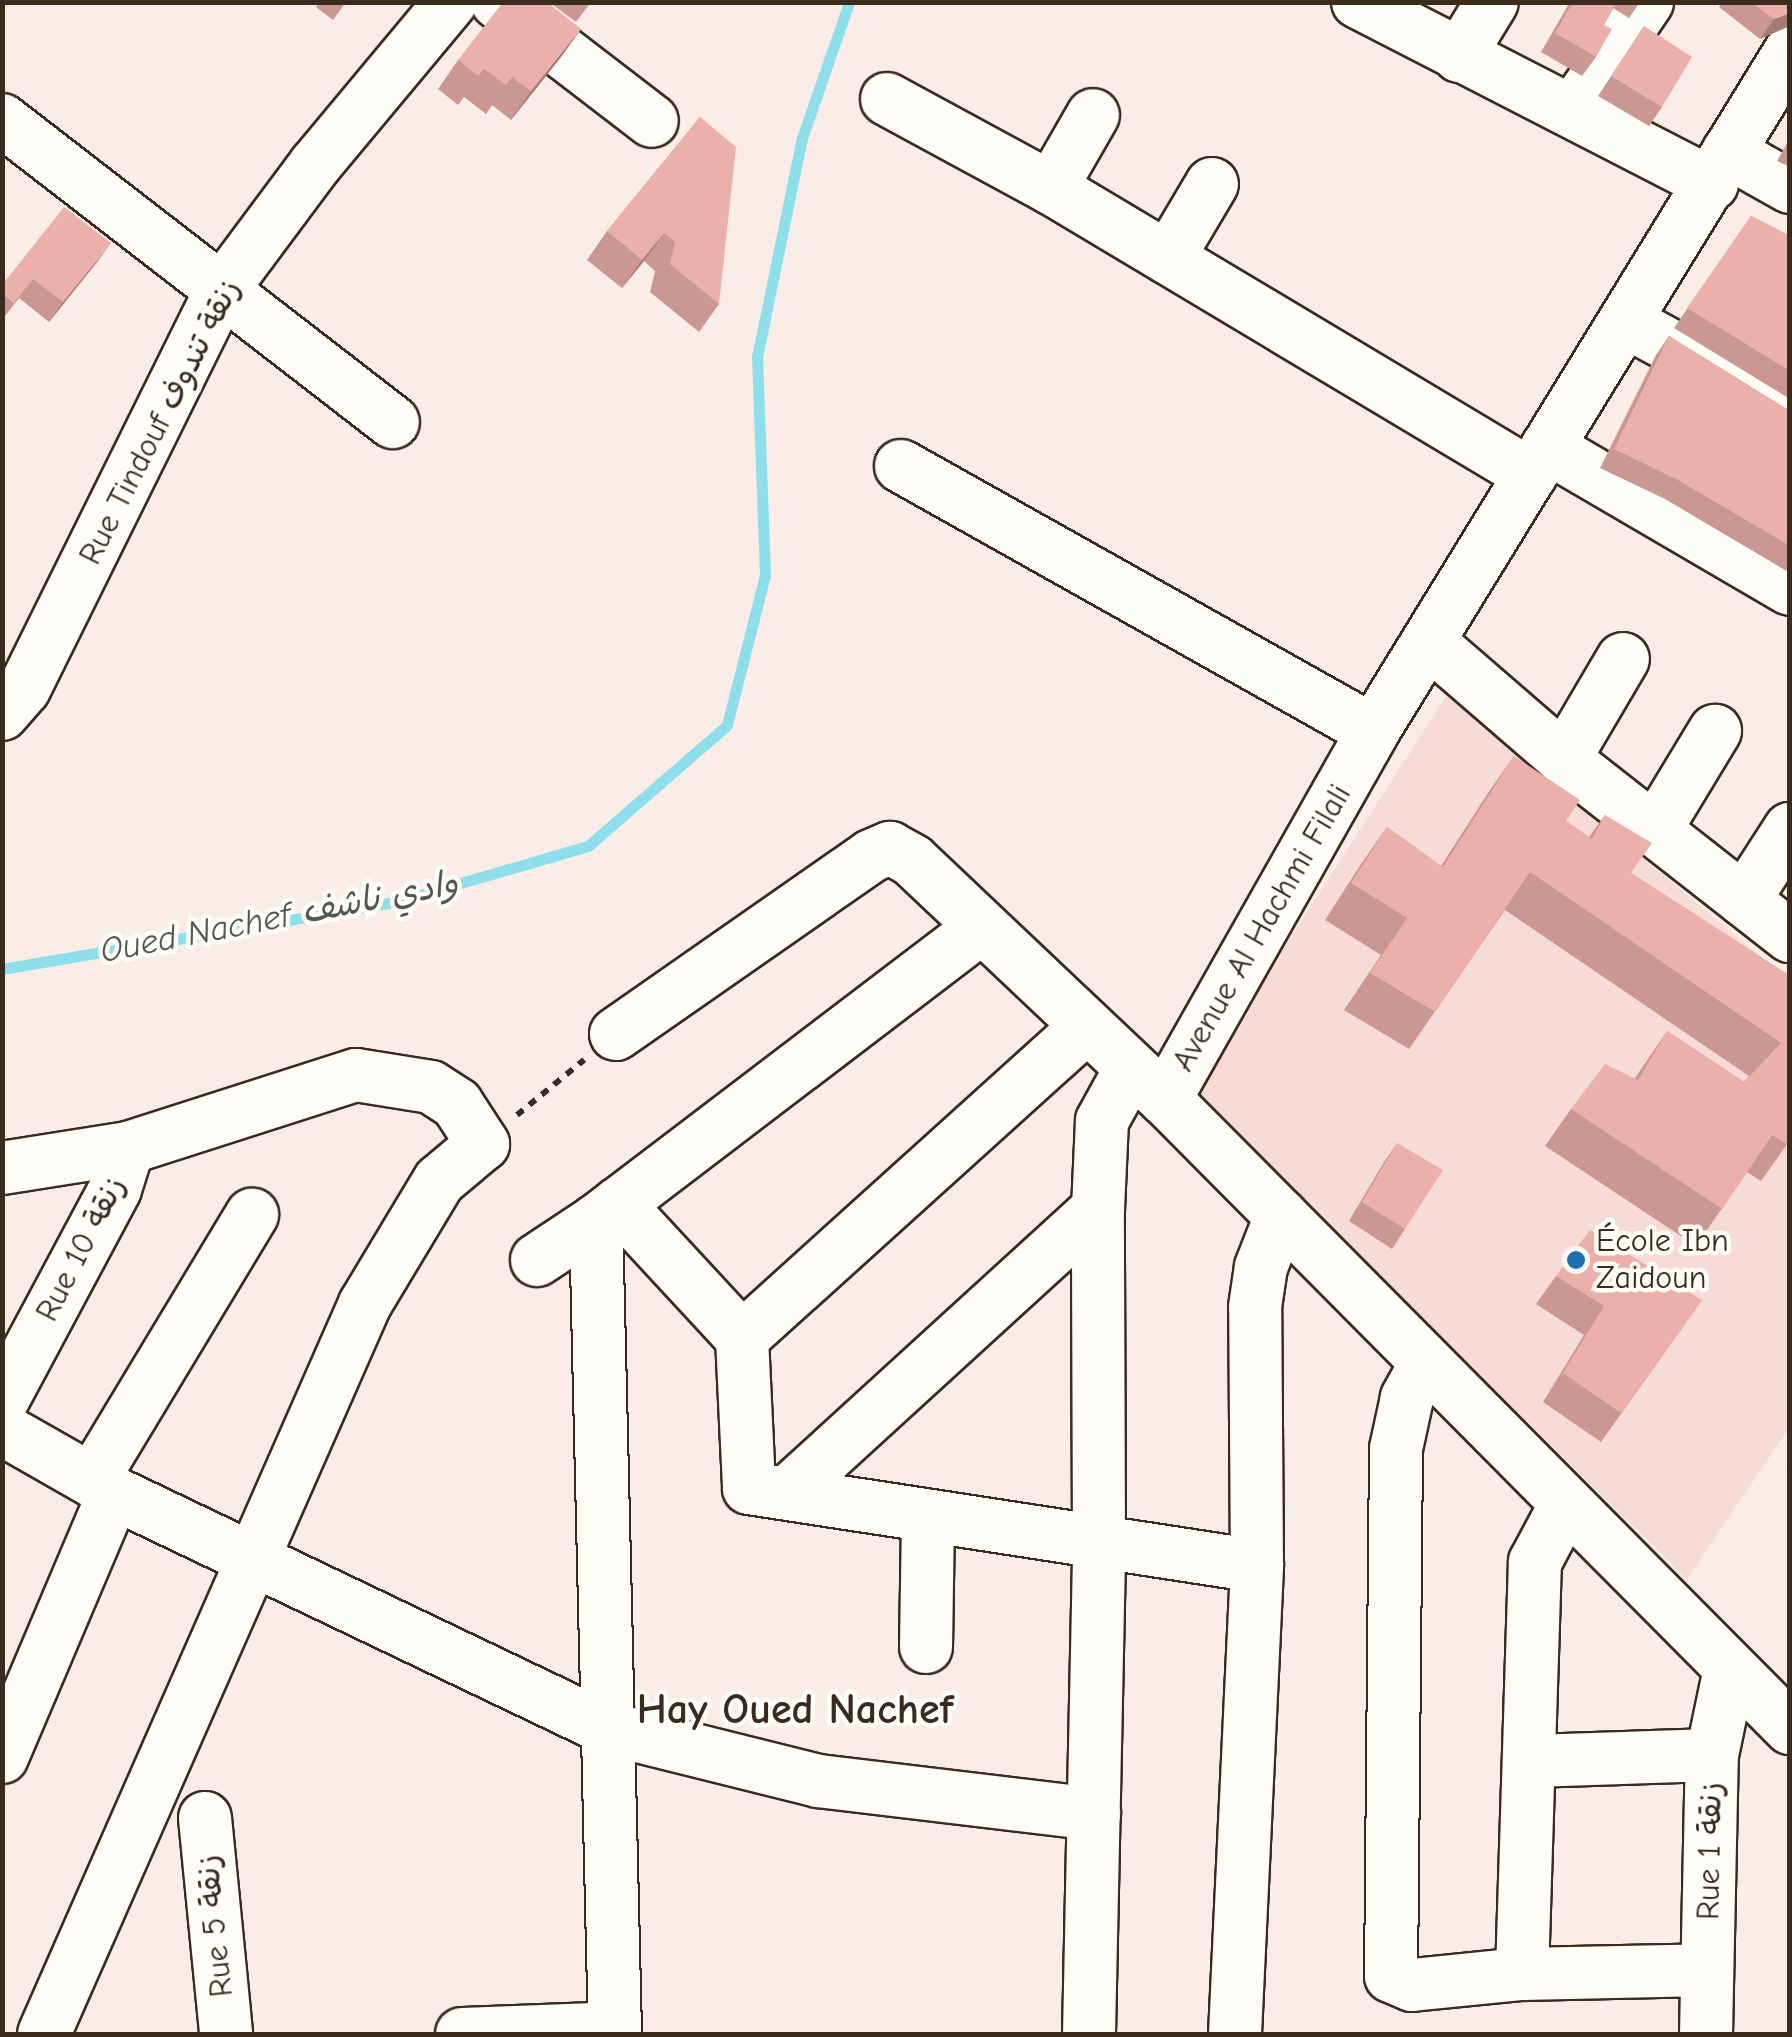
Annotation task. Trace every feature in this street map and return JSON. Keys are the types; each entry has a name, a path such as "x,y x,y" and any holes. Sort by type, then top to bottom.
{"street":[{"name":"Rue Tindouf زنقة تندوف","path":"10,690 221,291 314,165 451,2"},
{"path":"497,2 652,121"},
{"path":"1358,2 1573,111 1720,168 1790,187"},
{"path":"1459,56 1492,2"},
{"path":"1573,111 1647,2"},
{"name":"Avenue Al Hachmi Filali","path":"1790,52 1373,732 1148,1084 1790,1728"},
{"path":"887,98 1168,258 1539,461 1790,590"},
{"path":"1051,188 1093,115"},
{"path":"2,120 393,422"},
{"path":"1168,258 1212,184"},
{"path":"1625,321 1790,411"},
{"path":"901,466 1373,732"},
{"path":"1428,642 1564,759 1790,936"},
{"path":"1564,759 1623,659"},
{"path":"1655,830 1715,731"},
{"path":"1744,900 1790,828"},
{"path":"616,1034 870,856 890,848 913,861 1148,1084 1102,1120 1089,2034"},
{"path":"537,1260 607,1213 980,928"},
{"path":"742,1338 1086,1026"},
{"path":"2,1168 128,1148 356,1075 432,1088 457,1104 482,1144 438,1181 365,1304 44,2034"},
{"name":"Rue 10 زنقة","path":"2,1402 115,1190 128,1148"},
{"path":"788,1492 1098,1209"},
{"path":"607,1213 742,1338 750,1488 1257,1566"},
{"path":"462,2034 615,2031 606,1728 607,1213"},
{"path":"2,1757 103,1487 252,1215"},
{"path":"1235,2034 1257,1566 1255,1307 1260,1267 1281,1216"},
{"path":"1425,1364 1406,1398 1396,1450 1388,1970 1395,1980 1412,1985 1522,1974 1707,1970"},
{"path":"2,1428 103,1487 606,1728 818,1781 1094,1814"},
{"path":"1522,1974 1532,1761 1535,1562 1566,1504"},
{"path":"926,1647 928,1518"},
{"name":"Rue 1 زنقة","path":"1706,2034 1712,1755 1730,1669"},
{"path":"1532,1761 1712,1755"},
{"name":"Rue 5 زنقة","path":"204,1818 226,2034"}],"path":[{"path":"482,1144 616,1034"}],"shaded area":[{"name":"École Ibn Zaidoun","path":"1447,695 1789,980 1789,1428 1687,1579 1191,1092"}],"building":[{"path":"503,2 547,2 581,29 531,91 512,77 506,85 484,69 478,76 458,60"},
{"path":"1573,2 1617,2 1604,25 1612,29 1596,57 1555,33"},
{"path":"1751,2 1790,2 1790,13 1774,19"},
{"path":"1644,26 1692,57 1662,107 1611,76"},
{"path":"700,117 736,147 719,304 670,264 675,242 664,233 642,260 607,231"},
{"path":"64,207 111,243 63,302 33,279 14,303 2,294 2,285"},
{"path":"1751,216 1790,236 1790,371 1687,308"},
{"path":"1669,336 1790,411 1790,546 1678,480 1614,449"},
{"path":"1514,756 1580,800 1566,821 1592,839 1605,815 1652,843 1631,873 1790,976 1790,1140 1787,1144 1772,1135 1722,1209 1571,1109 1605,1064 1638,1080 1667,1031 1744,1082 1781,1043 1530,872 1435,1012 1370,973 1407,918 1351,883 1387,827 1443,867"},
{"path":"1397,1143 1443,1170 1405,1229 1362,1202"},
{"path":"1590,1230 1702,1300 1621,1413 1563,1373 1604,1306 1556,1276"}],"waterway":[{"name":"Oued Nachef وادي ناشف","path":"2,969 396,902 588,846 727,725 765,575 757,357 802,138 849,2"}],"place":[{"name":"École Ibn Zaidoun","path":"1576,1260"}],"district":[{"name":"Hay Oued Nachef","path":"795,1710"}]}
